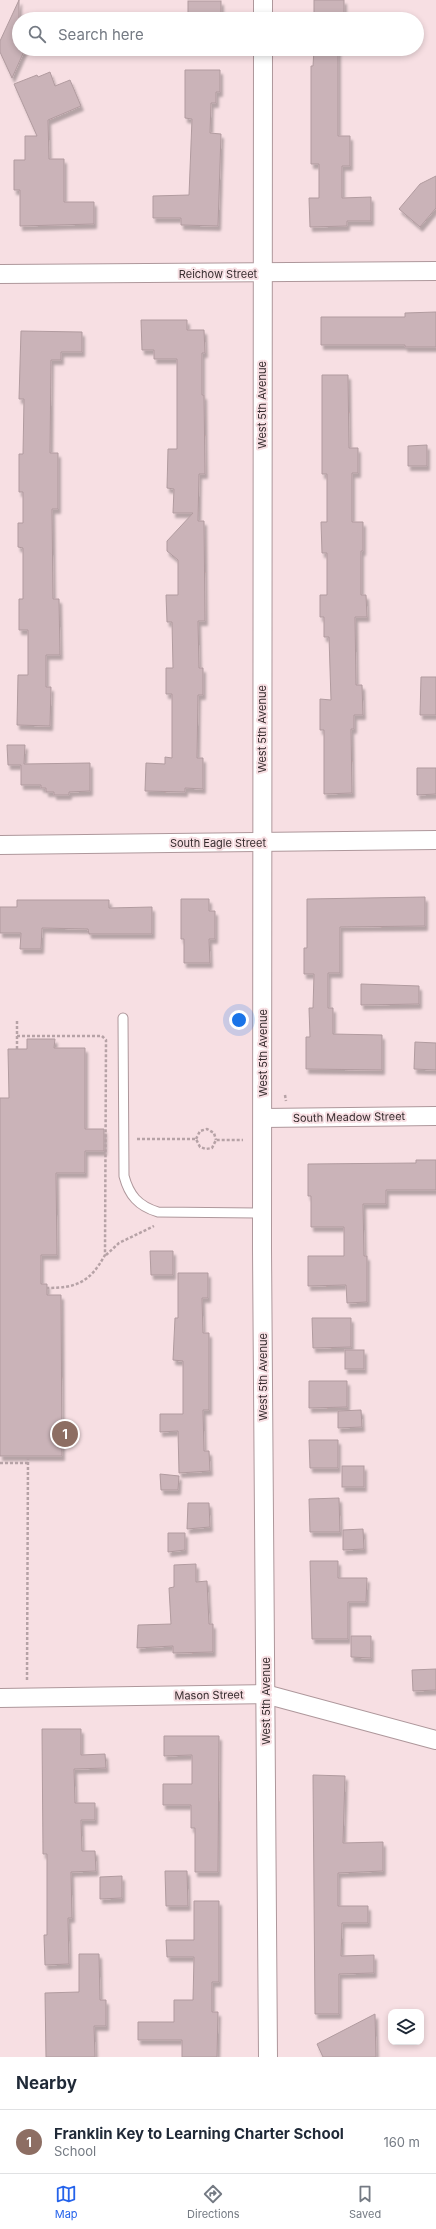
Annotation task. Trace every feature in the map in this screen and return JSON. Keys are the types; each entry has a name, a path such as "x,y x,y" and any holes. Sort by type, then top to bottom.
{"street":[{"path":"263,0 263,12"},
{"name":"West 5th Avenue","path":"263,56 262,1213 268,2057"},
{"name":"Reichow Street","path":"0,274 436,271"},
{"name":"South Eagle Street","path":"0,845 436,840"},
{"name":"South Meadow Street","path":"263,1118 436,1116"},
{"name":"Mason Street","path":"0,1698 265,1694 436,1740"}],"lane":[{"path":"123,1018 124,1176 128,1189 136,1202 146,1209 158,1212 262,1213"}],"path":[{"path":"17,1019 17,1049"},
{"path":"17,1036 104,1038 105,1255"},
{"path":"286,1095 286,1118"},
{"path":"207,1129 214,1133 216,1140 212,1148 206,1149 200,1147 196,1139 200,1131 207,1129"},
{"path":"105,1139 196,1139"},
{"path":"216,1140 263,1139"},
{"path":"47,1288 67,1288 83,1282 98,1268 105,1255 119,1243 156,1225"},
{"path":"24,1698 27,1681 28,1456"},
{"path":"0,1463 28,1463"}],"building":[{"path":"19,0 19,12 13,12"},
{"path":"314,0 344,0 344,12 314,12"},
{"path":"188,1 221,1 221,12 188,12"},
{"path":"12,15 12,56 22,56 12,78 0,52 0,41"},
{"path":"314,56 338,56 338,136 350,136 350,166 342,166 342,198 371,197 371,221 347,221 347,226 310,227 309,198 319,198 319,164 311,164 311,66 313,66"},
{"path":"185,70 220,70 220,92 216,92 216,103 211,103 210,133 221,134 218,226 181,225 181,218 153,218 153,196 189,195 192,119 185,118"},
{"path":"50,72 55,86 70,80 81,106 48,120 49,159 64,159 64,202 94,202 94,224 20,226 20,190 14,190 14,160 25,160 25,136 37,136 14,84 37,75 38,77"},
{"path":"436,176 436,208 420,227 399,209 420,184"},
{"path":"436,312 436,347 405,347 405,345 321,345 321,317 405,317 405,313"},
{"path":"141,320 187,320 187,330 204,330 205,353 202,353 202,395 204,395 205,474 199,474 198,521 204,521 205,621 198,621 199,668 203,668 203,695 198,695 197,758 203,758 203,789 185,788 185,792 145,791 146,763 165,764 165,757 172,758 172,694 166,694 166,668 173,668 172,622 167,622 166,595 178,595 178,560 167,551 167,541 193,513 173,513 174,489 167,488 168,449 177,449 177,359 154,359 154,350 142,350"},
{"path":"21,331 82,332 82,352 61,352 61,360 51,360 50,453 58,453 58,509 52,509 53,599 59,599 60,655 46,655 46,687 51,687 50,726 17,725 18,675 28,675 28,630 19,630 19,599 23,599 23,548 18,547 18,523 23,523 23,492 19,492 19,454 23,454 24,399 19,399"},
{"path":"322,375 348,375 349,448 358,448 358,473 352,473 352,522 363,522 363,551 361,551 361,595 366,595 367,617 355,617 356,685 362,685 363,715 354,715 354,729 351,729 352,793 324,794 324,730 320,730 320,699 331,700 329,637 324,637 324,617 320,617 320,595 327,595 327,553 322,553 321,522 327,522 327,474 322,474"},
{"path":"427,445 427,466 408,466 408,446"},
{"path":"421,677 436,677 436,715 420,715"},
{"path":"7,745 25,745 24,764 90,763 90,791 69,792 69,795 54,795 54,792 46,792 46,788 41,788 41,785 21,785 21,765 8,765"},
{"path":"417,768 436,768 436,794 417,795"},
{"path":"425,897 425,926 340,927 340,973 328,973 328,1008 333,1008 333,1034 382,1035 382,1070 306,1069 306,1037 310,1037 309,1008 313,1008 314,974 304,974 304,948 307,948 307,899"},
{"path":"181,899 209,899 209,911 215,911 215,939 209,939 210,963 184,963 184,939 181,939"},
{"path":"17,900 109,900 109,908 152,907 152,934 89,934 88,929 42,928 41,949 20,949 21,933 0,933 0,907 17,907"},
{"path":"361,984 419,986 419,1004 361,1005"},
{"path":"27,1039 55,1039 54,1048 85,1048 85,1129 104,1129 104,1151 85,1151 85,1173 56,1173 57,1255 41,1255 41,1284 47,1284 47,1295 61,1295 62,1456 0,1456 0,1098 9,1098 8,1049 27,1049"},
{"path":"415,1042 436,1043 436,1070 414,1069"},
{"path":"416,1160 436,1160 436,1190 386,1190 386,1204 363,1204 364,1256 367,1256 367,1302 347,1303 346,1285 308,1286 308,1256 344,1256 344,1227 311,1227 311,1196 308,1196 308,1164 416,1163"},
{"path":"150,1251 173,1251 173,1275 151,1275"},
{"path":"178,1273 208,1273 208,1298 202,1298 203,1333 209,1333 209,1410 203,1410 204,1451 209,1451 210,1471 179,1473 178,1431 160,1432 160,1414 183,1414 183,1361 173,1360 175,1318 178,1318"},
{"path":"312,1318 351,1318 351,1347 313,1348"},
{"path":"345,1350 364,1350 364,1369 345,1369"},
{"path":"309,1381 347,1381 347,1407 309,1408"},
{"path":"361,1410 362,1427 338,1428 338,1411"},
{"path":"309,1440 338,1440 338,1468 310,1468"},
{"path":"342,1466 364,1466 364,1487 342,1487"},
{"path":"160,1474 179,1476 178,1490 161,1490"},
{"path":"339,1498 340,1532 310,1532 309,1499"},
{"path":"188,1503 209,1503 210,1527 187,1529"},
{"path":"363,1529 364,1549 343,1550 343,1530"},
{"path":"168,1533 185,1533 185,1550 168,1552"},
{"path":"310,1561 338,1561 338,1578 367,1578 366,1602 348,1602 348,1639 312,1639"},
{"path":"196,1564 196,1582 207,1581 209,1624 213,1624 213,1652 173,1653 173,1646 137,1648 138,1625 171,1624 169,1588 174,1587 174,1565"},
{"path":"351,1636 371,1636 371,1658 351,1657"},
{"path":"436,1669 436,1690 413,1691 412,1670"},
{"path":"42,1729 81,1729 81,1755 105,1754 106,1768 74,1769 75,1803 95,1803 95,1820 81,1820 82,1851 95,1851 96,1871 71,1872 72,1918 68,1918 69,1964 45,1965 44,1935 47,1935 47,1854 43,1854"},
{"path":"164,1736 219,1736 218,1872 195,1872 195,1828 191,1828 191,1805 163,1805 163,1784 192,1784 192,1755 164,1756"},
{"path":"313,1775 345,1776 343,1843 383,1842 383,1871 338,1873 338,1906 368,1906 368,1923 342,1923 341,1956 374,1955 374,1973 339,1974 339,2014 315,2014"},
{"path":"165,1871 187,1871 188,1906 166,1906"},
{"path":"122,1876 122,1898 100,1899 100,1877"},
{"path":"194,1901 219,1901 219,1982 212,1982 212,2012 218,2012 217,2057 182,2057 182,2040 138,2040 138,2022 174,2022 174,2000 193,2000 194,1957 167,1957 166,1940 194,1940"},
{"path":"79,1954 99,1954 100,2000 106,2000 106,2026 94,2026 95,2057 46,2057 45,1993 79,1992"},
{"path":"375,2014 376,2057 323,2057 317,2044"}],"place":[{"name":"Franklin Key to Learning Charter School","path":"65,1434"}]}
